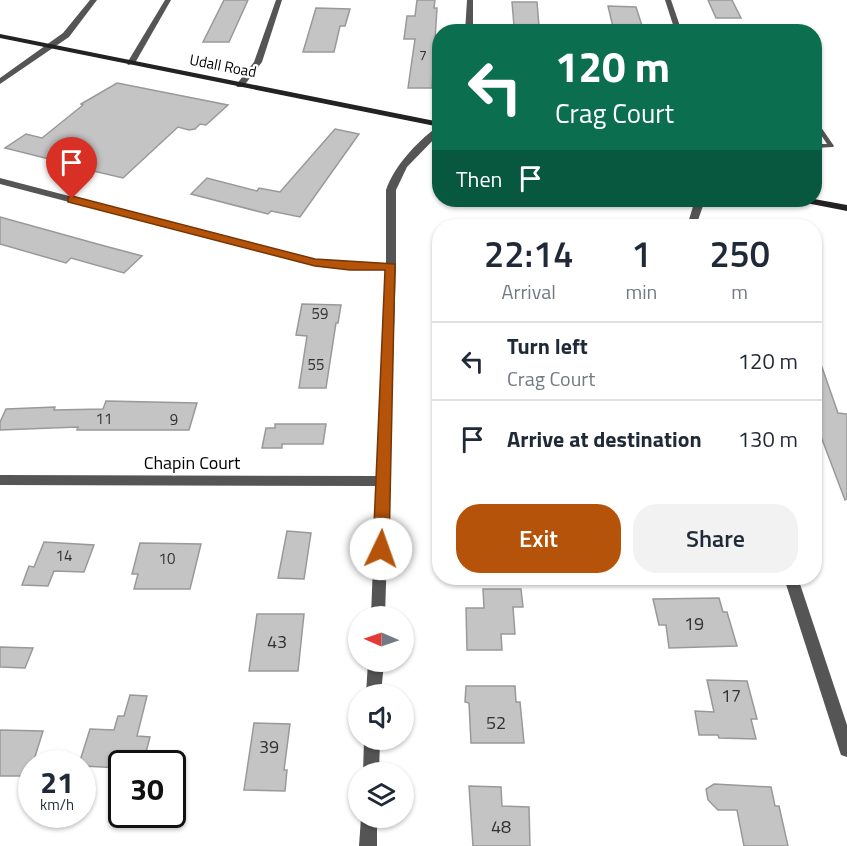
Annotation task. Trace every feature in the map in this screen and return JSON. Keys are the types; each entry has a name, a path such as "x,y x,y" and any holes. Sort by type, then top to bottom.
{"main road":[{"name":"Udall Road","path":"0,36 432,125"},
{"path":"822,203 847,208"}],"street":[{"path":"0,82 52,47 73,28 93,0"},
{"path":"131,63 168,0"},
{"path":"240,85 258,62 279,0"},
{"path":"469,24 470,0"},
{"path":"668,0 676,24"},
{"path":"378,606 392,184 425,139 432,133"},
{"path":"0,181 315,263 391,267"},
{"name":"Chapin Court","path":"0,480 384,482"},
{"path":"793,585 847,749"},
{"path":"368,846 369,828"}],"lane":[{"path":"822,131 831,146 822,146"}],"building":[{"path":"224,0 248,0 229,42 203,42"},
{"path":"417,0 435,0 434,8 437,8 436,24 432,24 432,88 408,88 415,39 404,39 407,16 415,16"},
{"path":"708,0 732,0 741,18 716,18"},
{"path":"512,2 537,2 539,24 514,24"},
{"path":"608,6 636,7 641,24 612,24"},
{"path":"316,8 350,9 345,26 340,26 334,52 303,52"},
{"path":"117,83 228,105 206,125 200,124 195,129 189,130 178,127 123,178 5,148 26,134 42,138 83,105 81,104"},
{"path":"335,129 359,134 300,217 271,211 268,214 191,194 207,178 257,191 259,188 280,192"},
{"path":"0,217 142,256 124,273 71,258 66,263 0,244"},
{"path":"302,304 341,305 326,388 299,388 307,336 296,335"},
{"path":"822,367 838,413 847,414 847,499 845,500 822,439"},
{"path":"106,401 197,403 189,430 77,430 78,427 0,430 0,422 6,409 55,407 54,410 103,409"},
{"path":"275,424 326,424 323,444 282,444 282,448 262,448 266,428 275,428"},
{"path":"287,531 311,533 304,579 278,578"},
{"path":"44,542 94,545 84,572 54,571 48,586 22,585 29,566 34,567"},
{"path":"140,543 201,544 190,589 134,589 138,574 132,574"},
{"path":"483,589 521,589 523,607 513,607 515,634 501,634 502,650 467,650 466,608 484,608"},
{"path":"719,598 723,612 727,612 737,646 669,648 666,625 659,625 653,599"},
{"path":"257,614 304,614 298,671 249,671"},
{"path":"0,647 33,648 25,668 0,667"},
{"path":"707,680 747,681 757,719 751,719 756,739 699,735 695,711 714,712"},
{"path":"466,686 515,686 516,702 520,702 524,743 471,743 469,703 465,702"},
{"path":"130,695 147,696 137,736 150,737 147,750 108,750 108,767 96,767 96,750 83,750 90,729 114,730 118,716 124,716"},
{"path":"254,723 290,724 284,770 287,770 285,791 244,790"},
{"path":"0,730 43,731 37,750 18,750 18,776 0,776"},
{"path":"714,784 771,787 775,806 779,806 788,846 744,846 737,810 718,810 708,800 706,789"},
{"path":"469,786 501,787 502,806 529,807 530,846 473,846"}],"route":[{"path":"72,199 315,263 350,267 391,267 381,549"}]}
